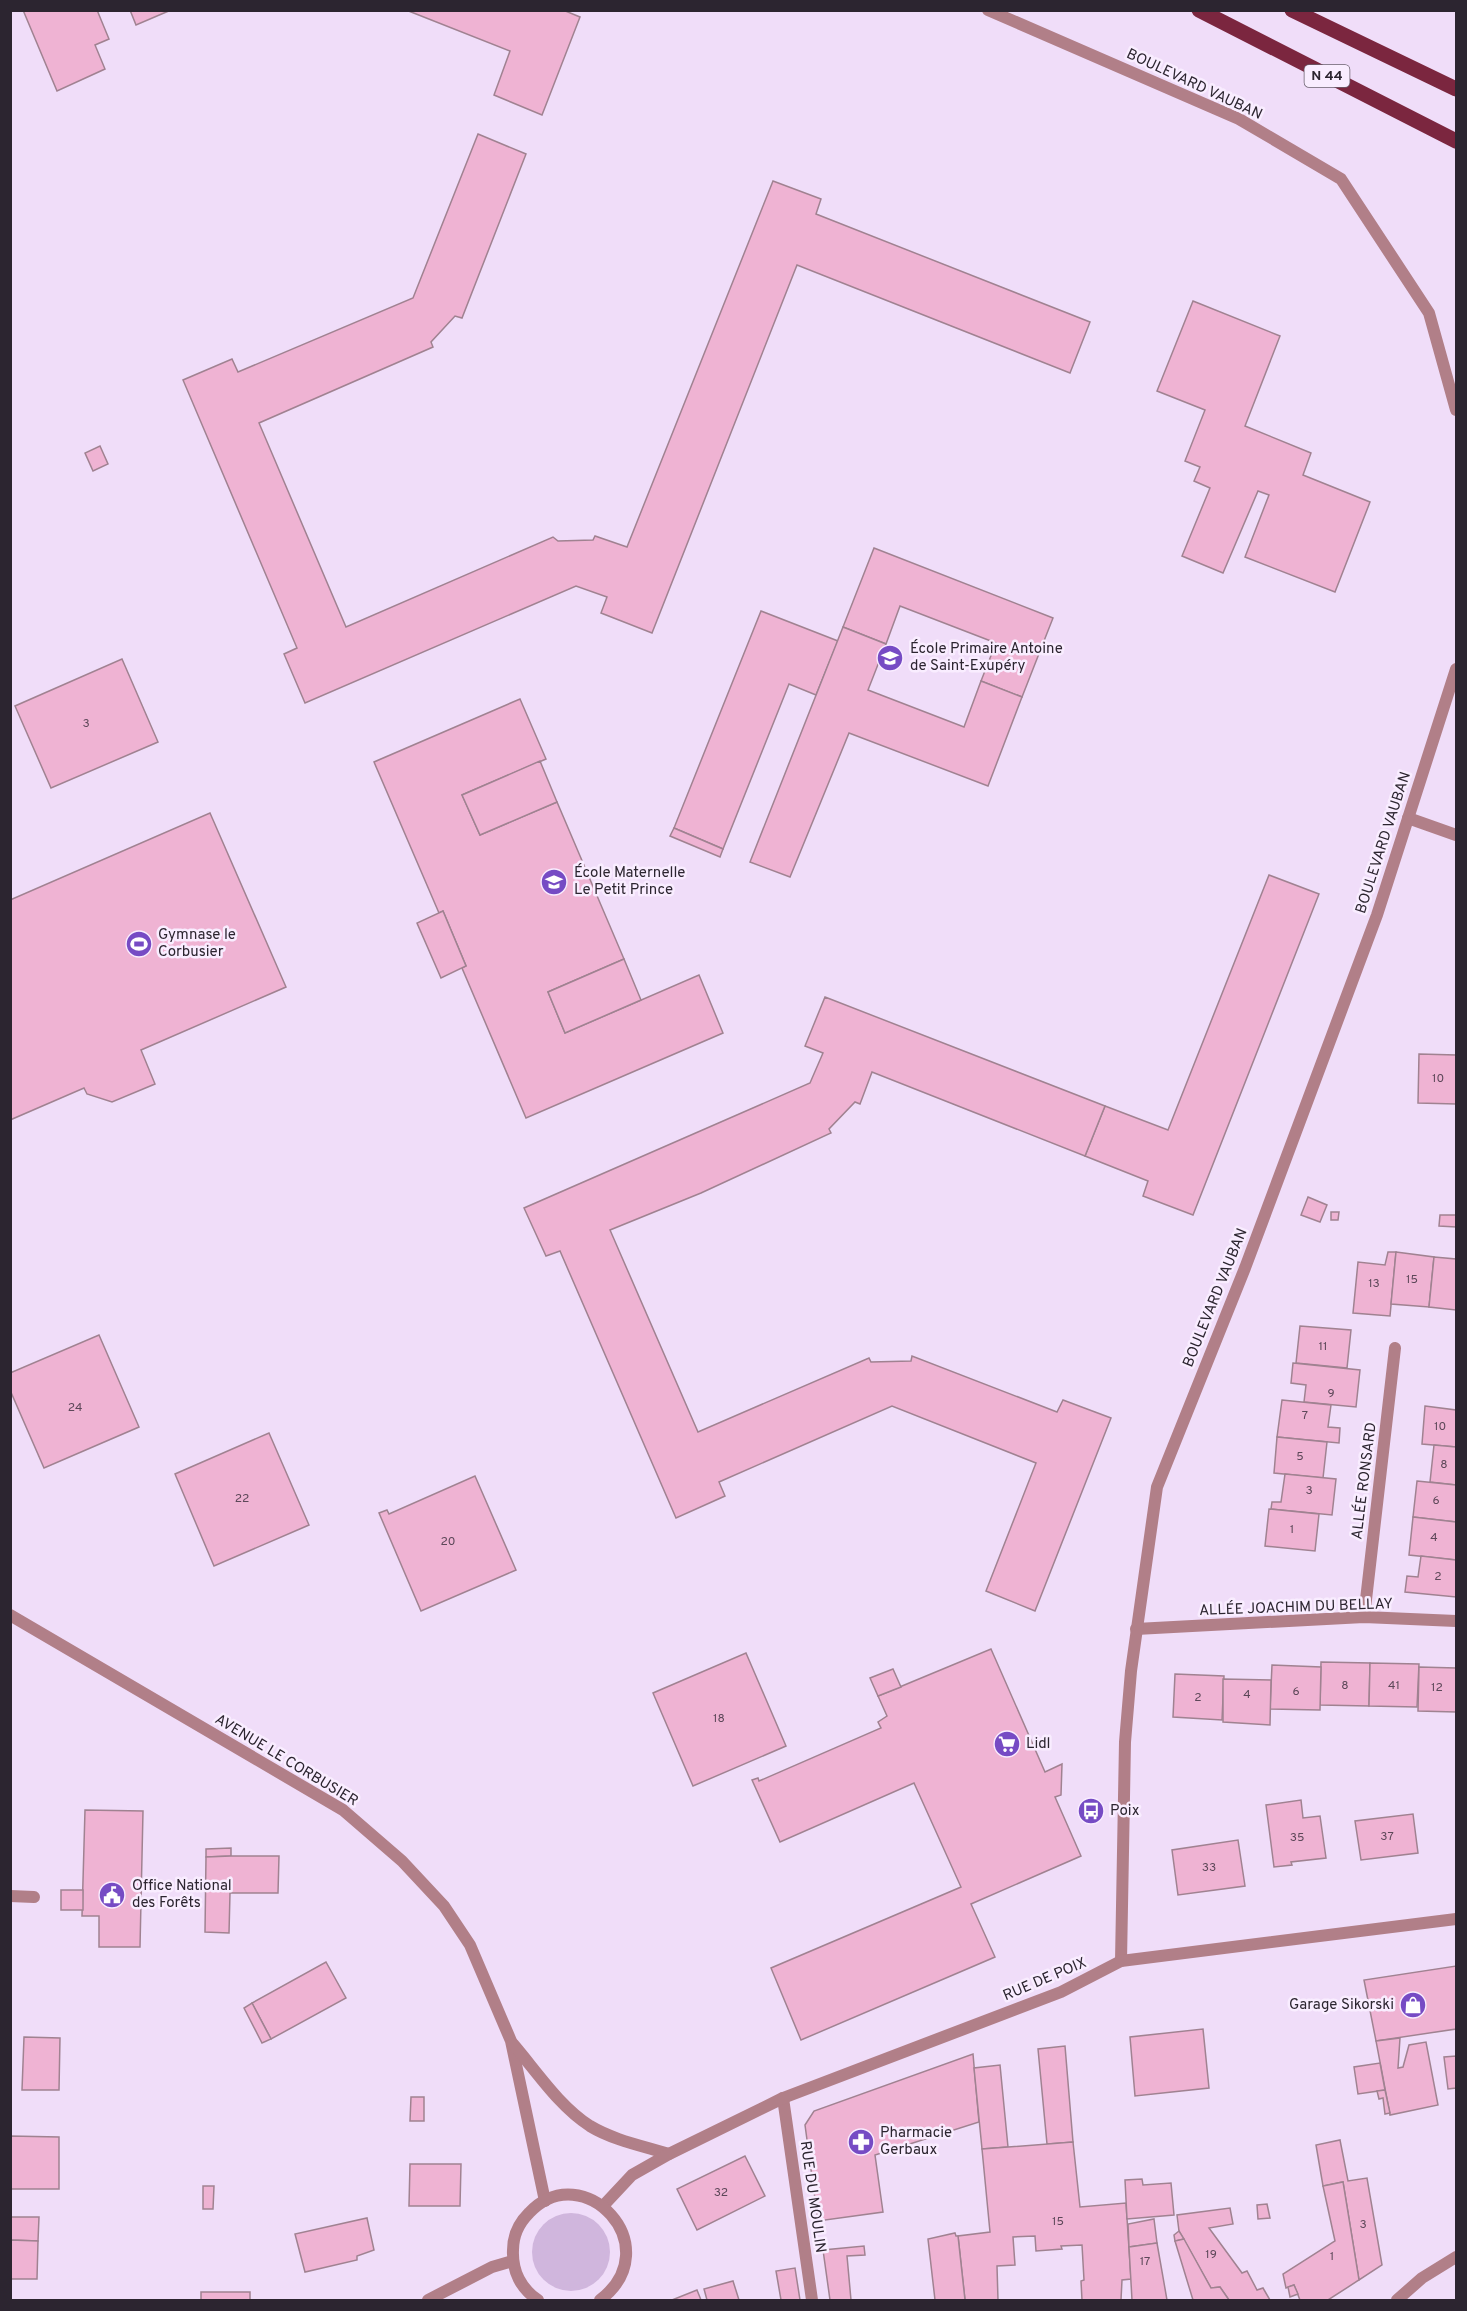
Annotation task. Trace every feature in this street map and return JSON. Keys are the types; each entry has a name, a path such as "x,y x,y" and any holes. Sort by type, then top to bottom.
{"main road":[{"name":"N 44","path":"1199,10 1456,141"},
{"path":"1292,10 1456,89"}],"street":[{"name":"BOULEVARD VAUBAN","path":"987,10 1239,119 1341,179 1429,313 1456,410"},
{"name":"BOULEVARD VAUBAN","path":"1121,1961 1125,1742 1131,1671 1156,1487 1249,1257 1377,915 1456,669"},
{"path":"1408,818 1456,835"},
{"name":"ALLÉE RONSARD","path":"1364,1617 1395,1348"},
{"name":"AVENUE LE CORBUSIER","path":"10,1615 343,1810 402,1861 444,1906 470,1945 511,2041 545,2201"},
{"name":"ALLÉE JOACHIM DU BELLAY","path":"1137,1629 1364,1617 1456,1621"},
{"path":"10,1896 34,1897"},
{"name":"RUE DE POIX","path":"603,2206 632,2175 669,2154 783,2098 1061,1992 1121,1961 1456,1919"},
{"path":"511,2041 573,2114 592,2127 614,2137 669,2154"},
{"name":"RUE DU MOULIN","path":"783,2098 812,2301"},
{"path":"534,2299 523,2286 513,2261 514,2240 522,2219 545,2201 560,2196 574,2196 590,2199 603,2206 616,2220 625,2237 627,2257 622,2276 611,2292 600,2301"},
{"path":"1397,2301 1422,2278 1456,2257"},
{"path":"428,2301 492,2267 513,2261"}],"shaded area":[{"path":"571,2213 586,2216 599,2224 607,2237 610,2252 607,2267 599,2280 586,2288 571,2291 556,2288 543,2280 535,2267 532,2252 535,2237 543,2224 556,2216"}],"building":[{"path":"23,10 97,10 109,39 95,45 105,69 57,91"},
{"path":"130,10 171,10 136,25"},
{"path":"406,10 563,10 580,17 542,115 494,95 510,51"},
{"path":"478,134 526,154 462,318 455,316 431,342 433,347 259,423 346,627 553,537 558,541 593,540 595,536 627,547 773,181 821,199 816,214 1090,322 1070,373 797,265 652,633 601,613 607,597 576,586 305,703 284,654 297,648 183,380 232,359 238,372 413,298"},
{"path":"1193,301 1280,336 1245,426 1311,453 1303,475 1370,502 1335,592 1245,557 1269,495 1258,491 1223,573 1182,556 1210,488 1194,481 1200,467 1185,461 1205,410 1157,391"},
{"path":"100,446 108,464 93,471 85,453"},
{"path":"874,548 1053,618 1022,697 981,681 996,643 900,606 886,644 843,627"},
{"path":"761,611 838,641 816,695 789,684 723,849 674,828"},
{"path":"843,627 886,644 868,690 964,727 981,681 1022,697 988,786 849,733 790,877 750,862"},
{"path":"122,659 158,742 51,788 15,706"},
{"path":"520,699 546,759 462,795 480,835 557,802 624,959 548,992 565,1033 699,975 723,1033 526,1118 462,968 466,966 443,911 439,913 374,762"},
{"path":"540,761 557,802 480,835 462,795"},
{"name":"Gymnase le Corbusier","path":"210,813 286,987 141,1050 155,1084 112,1102 87,1094 84,1088 10,1120 10,900"},
{"path":"674,828 723,849 720,857 670,836"},
{"path":"1269,875 1319,894 1193,1215 1143,1196 1148,1181 1085,1156 1105,1106 1168,1130"},
{"path":"443,911 466,966 441,978 417,923"},
{"path":"624,959 641,1000 565,1033 548,992"},
{"path":"825,997 1105,1106 1085,1156 872,1072 860,1104 855,1102 829,1129 831,1133 701,1193 610,1230 698,1432 869,1358 871,1362 911,1361 912,1356 1057,1412 1063,1400 1111,1418 1035,1611 986,1591 1036,1463 892,1406 719,1482 725,1496 676,1518 560,1251 546,1256 524,1208 810,1083 823,1053 805,1046"},
{"path":"1419,1054 1456,1055 1456,1104 1418,1103"},
{"path":"1308,1197 1327,1205 1320,1222 1301,1215"},
{"path":"1331,1212 1339,1212 1338,1220 1331,1220"},
{"path":"1440,1215 1456,1215 1456,1227 1439,1226"},
{"path":"1388,1252 1396,1252 1390,1316 1353,1313 1358,1262 1385,1265"},
{"path":"1396,1252 1434,1257 1429,1307 1391,1304"},
{"path":"1434,1257 1456,1259 1456,1310 1429,1307"},
{"path":"1300,1326 1351,1330 1347,1368 1296,1363"},
{"path":"99,1335 139,1427 44,1468 10,1390 10,1373"},
{"path":"1293,1363 1360,1370 1356,1407 1304,1402 1306,1385 1291,1383"},
{"path":"1282,1400 1331,1405 1328,1427 1340,1428 1339,1443 1277,1437"},
{"path":"1425,1406 1456,1410 1456,1447 1422,1444"},
{"path":"269,1433 309,1525 214,1566 175,1474"},
{"path":"1277,1437 1327,1442 1323,1478 1274,1473"},
{"path":"1434,1445 1456,1447 1456,1485 1430,1482"},
{"path":"1285,1474 1336,1479 1332,1515 1271,1509 1272,1502 1281,1502"},
{"path":"475,1476 516,1570 421,1611 379,1513 387,1510 389,1514"},
{"path":"1417,1481 1456,1485 1456,1522 1413,1517"},
{"path":"1269,1509 1319,1514 1315,1551 1265,1546"},
{"path":"1413,1517 1456,1522 1456,1560 1409,1555"},
{"path":"1421,1556 1456,1560 1456,1597 1405,1592 1407,1576 1418,1577"},
{"path":"991,1649 1045,1772 1062,1764 1061,1795 1055,1797 1081,1856 971,1904 995,1957 801,2040 771,1968 961,1887 914,1783 780,1842 752,1780 758,1778 759,1781 881,1728 878,1722 887,1716 878,1696"},
{"path":"746,1653 786,1746 693,1786 653,1693"},
{"path":"1321,1662 1370,1663 1369,1706 1320,1705"},
{"path":"1370,1663 1419,1664 1417,1707 1369,1706"},
{"path":"1272,1665 1321,1667 1320,1710 1270,1709"},
{"path":"1419,1667 1456,1668 1456,1712 1418,1711"},
{"path":"893,1669 901,1687 878,1696 870,1678"},
{"path":"1175,1674 1224,1676 1222,1720 1173,1717"},
{"path":"1223,1679 1271,1680 1270,1725 1223,1722"},
{"path":"1301,1800 1303,1818 1320,1816 1326,1858 1291,1862 1292,1865 1274,1867 1266,1805"},
{"path":"85,1810 143,1811 140,1947 99,1947 99,1916 82,1916"},
{"path":"1413,1814 1418,1853 1361,1860 1355,1821"},
{"path":"1238,1840 1245,1886 1178,1895 1172,1850"},
{"path":"231,1848 231,1856 206,1857 206,1849"},
{"path":"279,1856 278,1893 230,1893 229,1933 205,1932 206,1857"},
{"path":"61,1890 83,1890 83,1910 61,1910"},
{"path":"326,1962 346,1998 271,2039 252,2003"},
{"name":"Garage Sikorski","path":"1456,1966 1456,2029 1376,2041 1364,1980"},
{"path":"252,2003 271,2039 262,2043 244,2008"},
{"path":"1203,2029 1209,2088 1135,2096 1130,2037"},
{"path":"24,2037 60,2038 59,2090 22,2090"},
{"path":"1400,2038 1398,2068 1403,2067 1409,2045 1426,2042 1438,2105 1390,2115 1376,2041"},
{"path":"1065,2046 1073,2142 1047,2144 1038,2049"},
{"path":"973,2054 979,2122 875,2155 883,2212 818,2221 805,2125 814,2111"},
{"path":"1456,2056 1456,2088 1448,2089 1444,2057"},
{"path":"1380,2063 1385,2090 1358,2094 1354,2067"},
{"path":"1000,2065 1008,2147 982,2149 974,2068"},
{"path":"1385,2090 1390,2113 1385,2114 1383,2098 1379,2099 1377,2091"},
{"path":"411,2097 424,2097 424,2121 410,2121"},
{"path":"10,2136 59,2137 59,2189 10,2189"},
{"path":"1340,2140 1348,2181 1367,2178 1382,2265 1359,2280 1343,2182 1323,2186 1316,2145"},
{"path":"1073,2142 1080,2207 1126,2203 1131,2279 1122,2280 1121,2300 1082,2300 1081,2281 1084,2280 1082,2245 1036,2251 1035,2236 1013,2237 1015,2265 997,2266 998,2300 965,2300 958,2236 990,2232 982,2149"},
{"path":"745,2156 765,2196 697,2230 677,2189"},
{"path":"410,2164 461,2164 460,2206 409,2206"},
{"path":"1142,2179 1143,2185 1171,2183 1174,2215 1127,2219 1125,2180"},
{"path":"1343,2182 1359,2280 1328,2300 1300,2300 1294,2285 1286,2288 1283,2274 1335,2241 1323,2186"},
{"path":"203,2186 214,2186 213,2209 203,2209"},
{"path":"1267,2204 1270,2218 1258,2219 1257,2205"},
{"path":"1230,2208 1233,2224 1209,2228 1242,2273 1247,2271 1257,2290 1263,2288 1270,2300 1229,2300 1220,2287 1211,2288 1179,2231 1177,2215"},
{"path":"10,2217 39,2217 38,2241 10,2240"},
{"path":"367,2218 374,2250 357,2256 357,2260 305,2272 295,2234"},
{"path":"1154,2219 1157,2243 1129,2247 1128,2224"},
{"path":"1179,2231 1184,2239 1175,2241 1174,2235"},
{"path":"955,2233 958,2236 965,2300 935,2300 928,2239"},
{"path":"1184,2239 1211,2288 1220,2287 1229,2300 1193,2300 1175,2241"},
{"path":"10,2240 38,2241 37,2279 10,2279"},
{"path":"1157,2243 1167,2300 1132,2300 1129,2247"},
{"path":"864,2246 865,2255 847,2256 851,2300 830,2300 823,2250"},
{"path":"795,2268 800,2300 781,2300 776,2271"},
{"path":"733,2281 739,2300 707,2300 704,2289"},
{"path":"1294,2285 1298,2294 1290,2297 1288,2287"},
{"path":"697,2290 701,2300 672,2300"},
{"path":"201,2292 250,2292 250,2300 201,2300"}],"place":[{"name":"École Primaire Antoine de Saint-Exupéry","path":"890,658"},
{"name":"École Maternelle Le Petit Prince","path":"554,882"},
{"name":"Gymnase le Corbusier","path":"139,944"},
{"name":"Lidl","path":"1007,1744"},
{"name":"Poix","path":"1091,1811"},
{"name":"Office National des Forêts","path":"112,1895"},
{"name":"Garage Sikorski","path":"1413,2005"},
{"name":"Pharmacie Gerbaux","path":"861,2142"}]}
